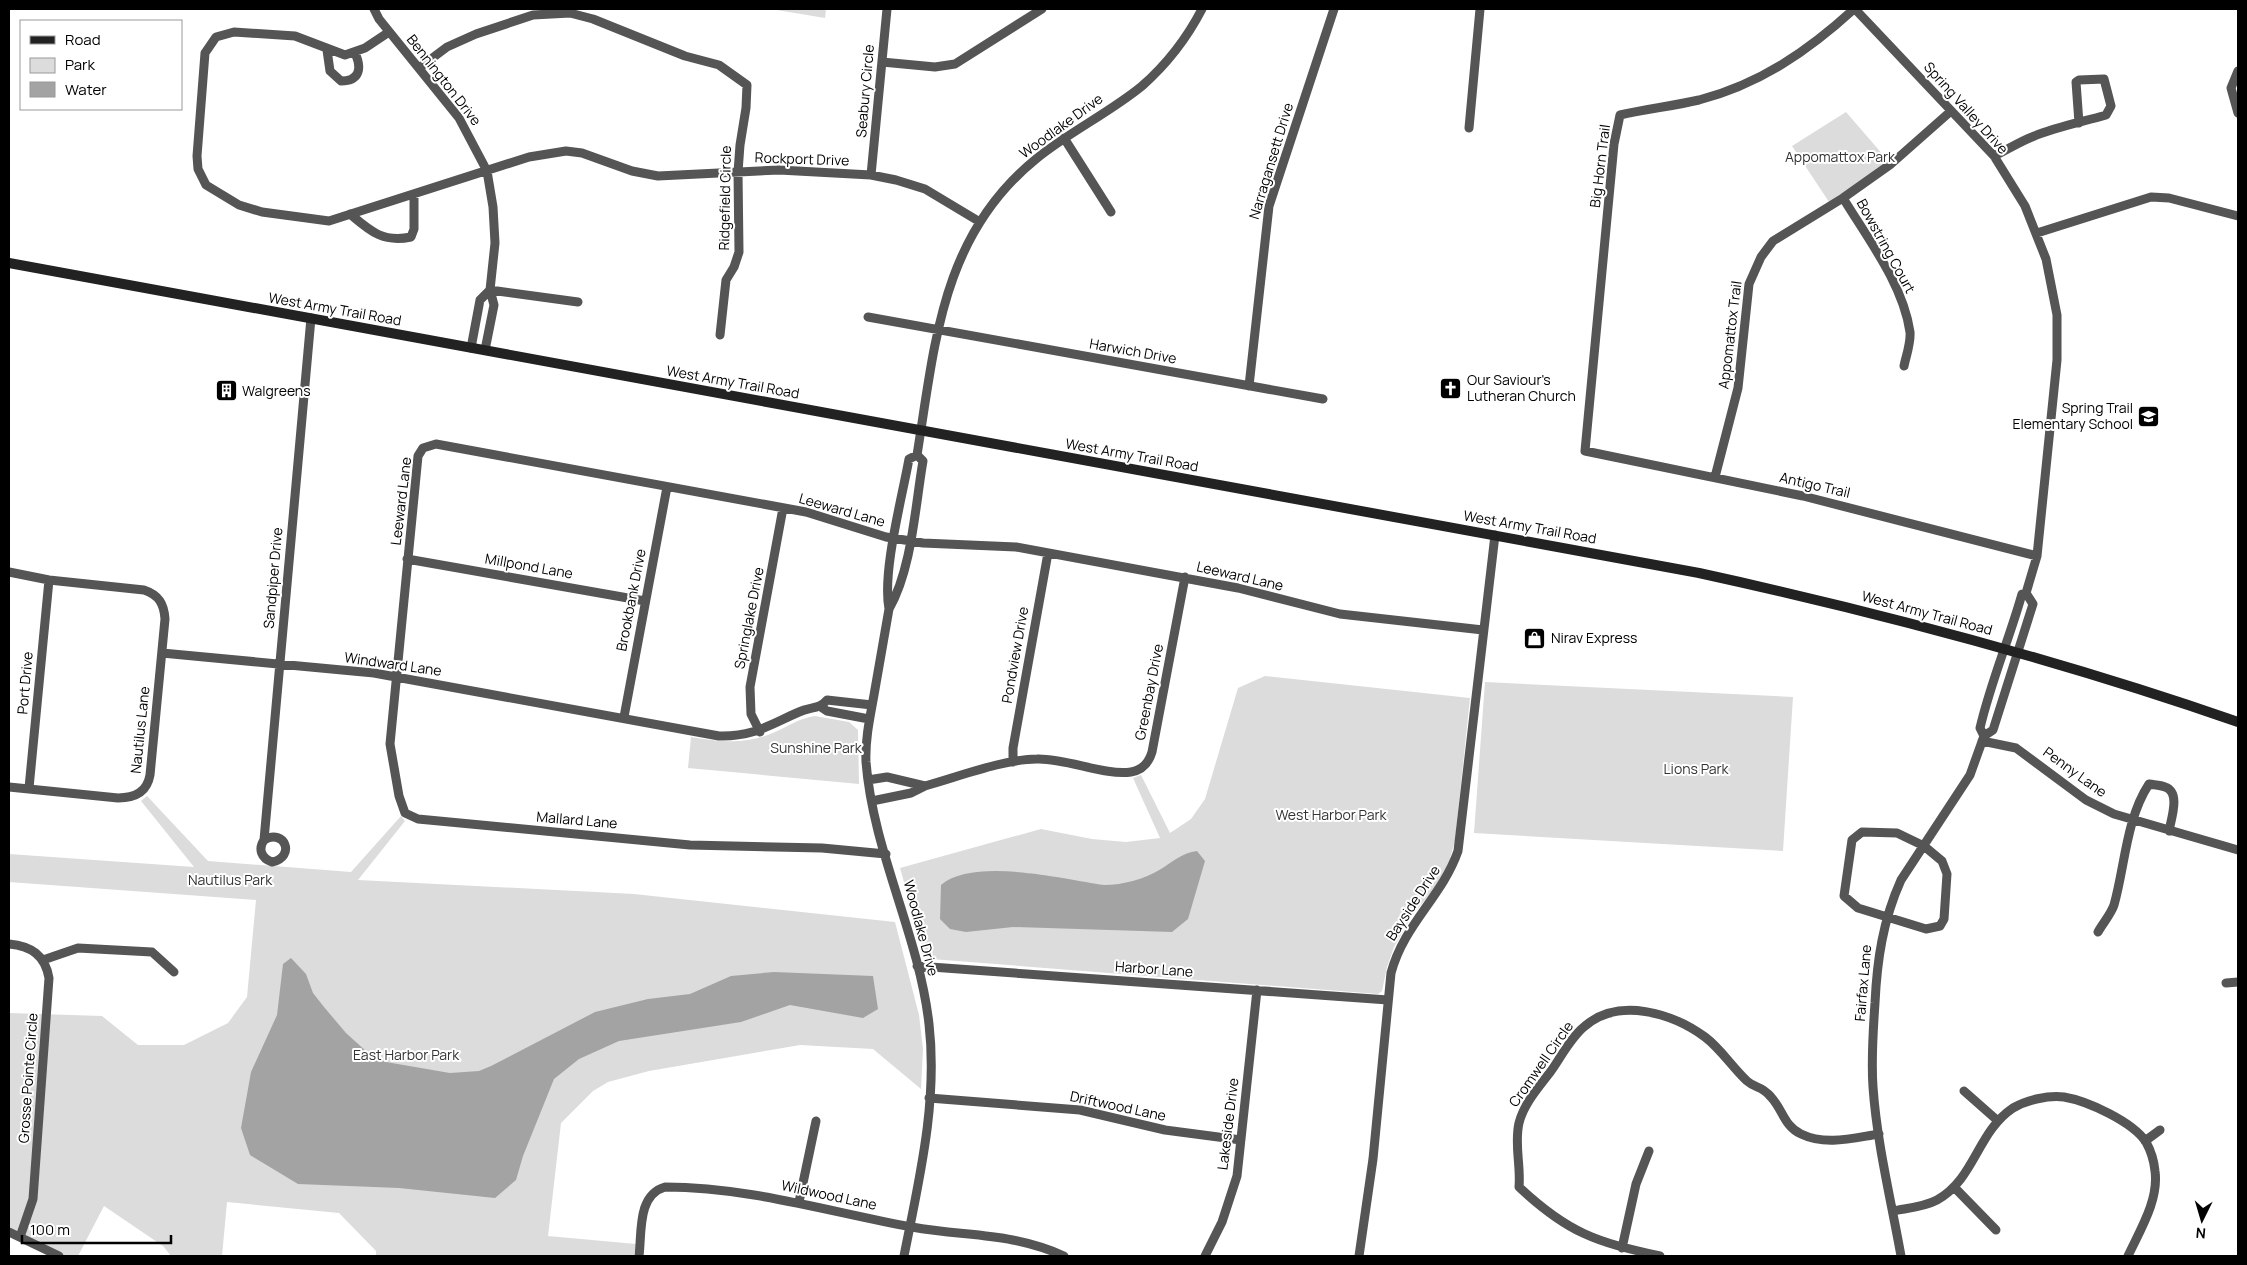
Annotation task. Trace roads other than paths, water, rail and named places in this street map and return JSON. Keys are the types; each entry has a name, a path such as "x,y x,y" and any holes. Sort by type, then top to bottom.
{"main road":[{"name":"West Army Trail Road","path":"9,263 1495,535 1774,590 2004,648 2138,688 2238,722"}],"street":[{"name":"Bennington Drive","path":"374,9 379,20 459,118 487,171 495,231 490,290 494,305 485,350"},
{"name":"Seabury Circle","path":"871,175 887,9"},
{"path":"882,62 935,67 955,64 1042,9"},
{"name":"Woodlake Drive","path":"917,455 938,330 954,271 980,222 1014,180 1035,159 1141,86 1175,51 1202,9"},
{"name":"Narragansett Drive","path":"1249,386 1268,206 1334,9"},
{"path":"1468,128 1480,9"},
{"name":"Spring Valley Drive","path":"1854,9 1994,156 2021,198 2037,233 2054,290 2058,346 2037,556 2026,593 2022,594 2004,648"},
{"name":"Big Horn Trail","path":"1585,451 1614,154 1620,114 1700,99 1760,78 1812,45 1854,9"},
{"name":"Ridgefield Circle","path":"419,68 447,47 527,17 553,13 590,18 685,56 719,65 746,85 746,108 738,172 740,196 738,220 739,252 734,267 726,280 720,335"},
{"name":"Rockport Drive","path":"354,53 345,55 295,36 234,32 216,37 206,53 197,156 198,169 206,185 219,195 238,205 262,212 329,221 414,196 543,153 566,151 597,157 650,175 779,170 871,175 896,180 924,189 980,222"},
{"path":"328,50 330,71 341,81 347,81 359,74 358,61 354,53 389,32"},
{"path":"2238,71 2231,88 2238,112"},
{"path":"1994,156 2032,137 2079,123 2106,114 2109,111 2110,102 2104,79 2079,80 2076,82 2079,123"},
{"name":"Appomattox Trail","path":"1715,477 1734,406 1749,284 1756,265 1774,241 1843,198 1892,164 1951,111"},
{"path":"1064,138 1111,212"},
{"path":"350,214 374,234 400,239 411,237 414,229 414,196"},
{"path":"2037,233 2151,197 2168,198 2238,216"},
{"name":"Bowstring Court","path":"1843,198 1884,267 1904,312 1910,333 1904,366"},
{"name":"Bennington Drive","path":"471,348 480,300 490,290"},
{"path":"490,290 578,302"},
{"name":"Harwich Drive","path":"868,317 1323,400"},
{"name":"Sandpiper Drive","path":"264,840 278,664 311,318"},
{"name":"Leeward Lane","path":"397,677 418,456 429,445 784,508 820,516 894,538 950,545 1016,546 1238,588 1340,614 1483,630"},
{"name":"Antigo Trail","path":"1585,451 1715,477 1878,514 2037,556"},
{"name":"Woodlake Drive","path":"889,609 886,595 894,538 909,459 917,455"},
{"name":"Woodlake Drive","path":"904,1256 925,1151 929,1098 930,1037 927,1010 917,966 872,801 866,755 872,704 889,609 896,597 910,540 923,461 917,455"},
{"name":"Brookbank Drive","path":"624,717 667,487"},
{"name":"Springlake Drive","path":"760,732 751,714 750,687 784,508"},
{"name":"Bayside Drive","path":"1359,1256 1372,1168 1391,973 1400,944 1445,882 1458,851 1495,535"},
{"name":"Pondview Drive","path":"1013,762 1013,748 1048,553"},
{"name":"Millpond Lane","path":"407,559 645,601"},
{"path":"9,572 49,580 144,590 156,596 164,613 162,653"},
{"name":"Greenbay Drive","path":"872,801 911,793 925,786 1013,762 1049,759 1121,772 1138,770 1145,766 1152,752 1185,577"},
{"name":"Port Drive","path":"29,788 49,580"},
{"name":"Spring Valley Drive","path":"2018,652 2033,604 2026,593"},
{"name":"Fairfax Lane","path":"1983,738 1980,728 1995,670 2004,648"},
{"name":"Fairfax Lane","path":"1902,1256 1879,1134 1873,1085 1872,1042 1877,964 1888,916 1901,880 1970,775 1983,738 1993,730 2018,652"},
{"name":"Windward Lane","path":"162,653 397,677 624,717 719,736 742,736 760,732 801,711 821,707 827,700 872,704"},
{"name":"Nautilus Lane","path":"9,787 127,798 134,797 145,789 150,775 162,653"},
{"name":"Mallard Lane","path":"397,677 391,754 399,796 405,812 418,819 690,845 822,848 886,854"},
{"path":"821,707 827,712 870,719"},
{"name":"Penny Lane","path":"1983,738 2016,748 2086,800 2108,811 2134,821 2238,850"},
{"name":"Greenbay Drive","path":"868,780 887,777 925,786"},
{"path":"2098,932 2114,907 2134,821 2143,793 2149,784 2171,789 2174,796 2169,831"},
{"path":"1862,832 1897,833 1924,846 1942,861 1947,874 1944,919 1940,926 1926,930 1888,916 1858,908 1844,896 1847,860 1852,840 1862,832"},
{"path":"9,944 28,947 43,960 78,948 152,952 174,972"},
{"name":"Grosse Pointe Circle","path":"20,1237 33,1199 49,984 48,970 43,960"},
{"name":"Harbor Lane","path":"917,966 1388,1000"},
{"path":"2226,983 2238,982"},
{"name":"Lakeside Drive","path":"1205,1256 1232,1195 1241,1140 1256,990"},
{"name":"Cromwell Circle","path":"1660,1256 1622,1248 1592,1238 1557,1220 1519,1187 1517,1138 1522,1115 1572,1041 1584,1026 1599,1017 1616,1012 1636,1011 1662,1016 1689,1027 1719,1049 1748,1082 1763,1088 1775,1101 1788,1126 1802,1134 1830,1141 1879,1134"},
{"path":"1964,1091 1998,1121"},
{"name":"Driftwood Lane","path":"929,1098 1080,1110 1165,1130 1241,1140"},
{"path":"1893,1211 1929,1203 1955,1188 1967,1173 1990,1129 2020,1106 2046,1098 2065,1098 2079,1101 2114,1117 2132,1128 2145,1141 2154,1163 2154,1191 2128,1256"},
{"path":"799,1202 816,1121"},
{"path":"2145,1141 2160,1130"},
{"path":"1622,1248 1636,1184 1649,1151"},
{"name":"Wildwood Lane","path":"639,1256 645,1205 651,1194 660,1188 675,1187 799,1202 910,1226 1003,1237 1034,1244 1064,1256"},
{"path":"1955,1188 1996,1230"},
{"path":"9,1232 60,1256"}],"water":[{"path":"1197,851 1205,861 1188,919 1172,932 1013,927 966,932 950,929 940,919 941,885 956,877 975,872 1020,872 1111,885 1134,881 1148,876 1182,855"},
{"path":"291,958 306,974 313,993 324,1007 346,1033 367,1052 386,1062 450,1073 479,1071 491,1066 595,1012 648,999 690,994 731,976 774,972 873,976 878,1009 863,1018 790,1005 741,1022 619,1041 579,1059 554,1079 523,1156 516,1180 495,1198 399,1188 298,1184 250,1155 241,1128 251,1072 277,1015 283,964"}],"place":[{"name":"Our Saviour's Lutheran Church","path":"1451,388"},
{"name":"Walgreens","path":"226,391"},
{"name":"Spring Trail Elementary School","path":"2149,416"},
{"name":"Nirav Express","path":"1535,638"}],"park label":[{"name":"Appomattox Park","path":"1840,157"},
{"name":"Sunshine Park","path":"816,748"},
{"name":"Lions Park","path":"1696,769"},
{"name":"West Harbor Park","path":"1331,815"},
{"name":"Nautilus Park","path":"230,880"},
{"name":"East Harbor Park","path":"406,1055"}]}
